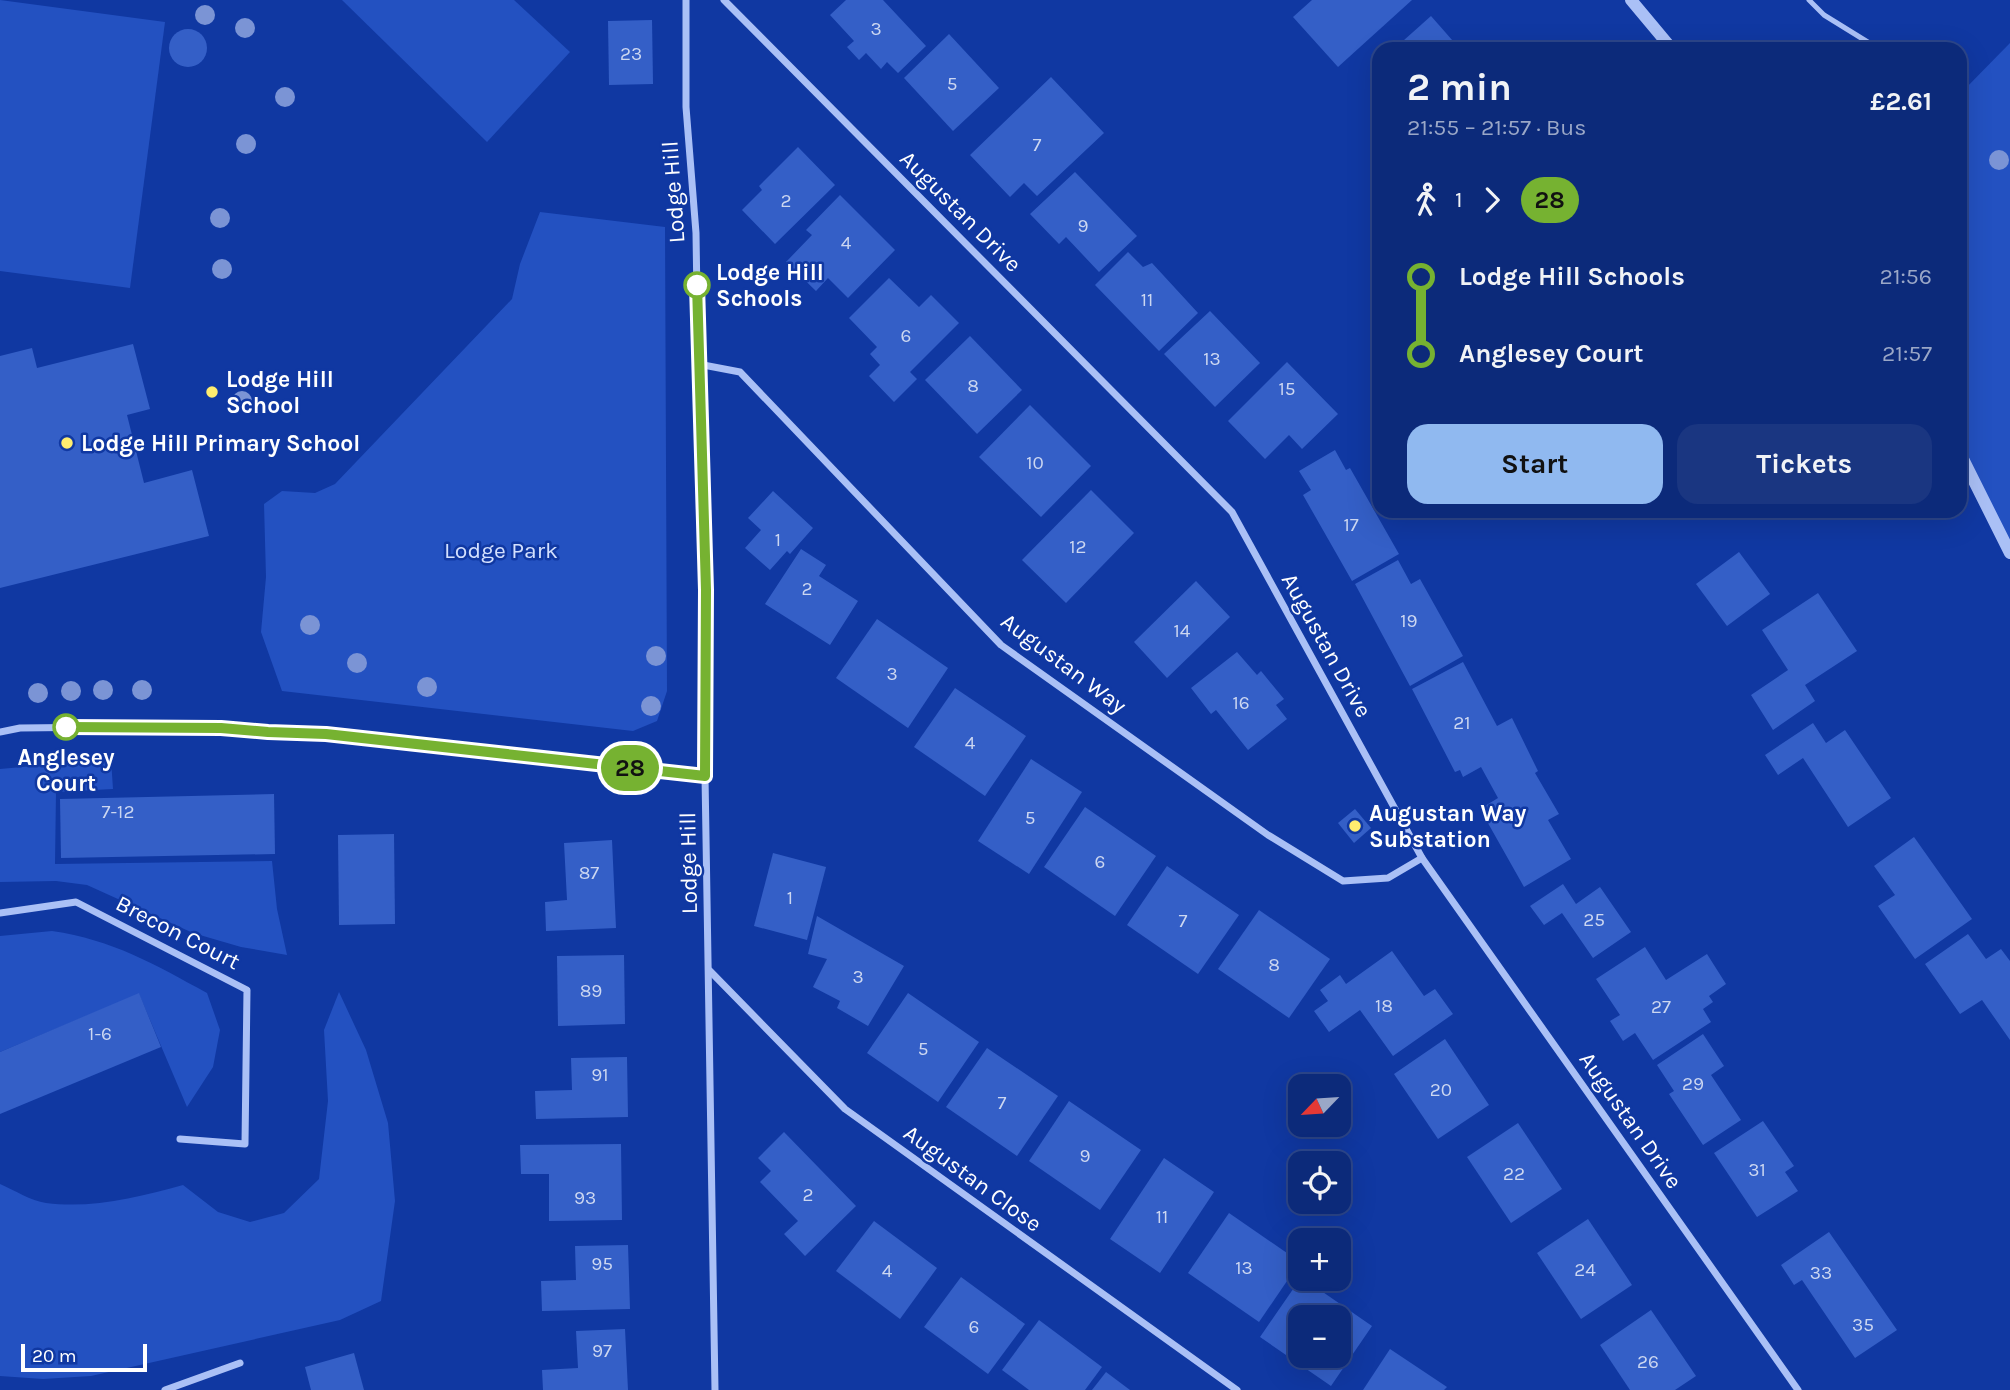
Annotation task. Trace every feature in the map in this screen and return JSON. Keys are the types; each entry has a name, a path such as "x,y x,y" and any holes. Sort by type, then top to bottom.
{"street":[{"name":"Lodge Hill","path":"686,0 686,107 696,233 706,590 705,776 715,1390"},
{"name":"Augustan Drive","path":"724,0 1233,512 1422,858 1798,1390"},
{"path":"1631,0 1666,42"},
{"name":"Augustan Way","path":"698,364 740,372 1002,645 1268,835 1343,881 1388,878 1422,858"},
{"path":"1967,467 2010,553"},
{"path":"0,732 20,729 126,727 221,728 326,734 705,776"},
{"name":"Brecon Court","path":"0,913 76,902 247,990 245,1143 180,1139"},
{"name":"Augustan Close","path":"709,971 845,1109 1237,1390"},
{"path":"166,1390 240,1363"}],"lane":[{"path":"1810,0 1824,15 1868,42"}],"green space":[{"path":"0,0 165,22 130,288 0,271"},
{"path":"342,0 514,0 570,52 487,142"},
{"path":"2010,43 2010,553 1967,467 1967,87"},
{"name":"Lodge Park","path":"540,212 665,227 667,691 657,721 633,731 282,691 261,632 266,577 264,504 282,491 315,493 335,484 512,299 520,264"},
{"path":"111,759 113,789 56,792 55,864 272,861 277,909 287,955 241,947 193,933 87,885 56,881 0,882 0,769"},
{"path":"52,931 114,947 207,993 220,1030 213,1067 187,1107 139,994 0,1052 0,936"},
{"path":"339,992 366,1050 388,1123 395,1201 381,1301 340,1320 91,1376 43,1379 0,1376 0,1184 34,1200 63,1204 115,1201 183,1185 218,1212 250,1222 284,1213 319,1179 328,1101 324,1030"}],"building":[{"path":"846,0 883,0 926,46 898,73 887,62 881,69 866,53 859,60 847,47 854,41 830,15"},
{"path":"1312,0 1412,0 1338,67 1293,17"},
{"path":"1431,16 1454,42 1402,42"},
{"path":"652,20 653,84 609,85 608,21"},
{"path":"188,29 202,34 207,48 202,62 188,67 174,62 169,48 174,34"},
{"path":"949,34 999,88 953,131 904,78"},
{"path":"1051,77 1104,133 1037,196 1024,183 1010,197 970,155"},
{"path":"798,147 835,185 775,244 742,210 762,190 759,186"},
{"path":"1075,172 1137,236 1099,272 1066,237 1059,244 1030,214"},
{"path":"840,195 895,250 848,298 828,278 816,291 786,262 812,235 806,230"},
{"path":"1128,252 1143,267 1152,263 1198,313 1159,351 1095,285"},
{"path":"889,278 919,307 931,295 959,323 910,372 917,379 894,402 869,376 880,365 870,354 877,347 849,318"},
{"path":"1210,311 1260,363 1215,407 1164,354"},
{"path":"970,336 1022,390 977,434 925,380"},
{"name":"Lodge Hill Primary School","path":"133,344 150,409 127,415 144,483 192,470 209,536 0,588 0,356 32,348 37,368"},
{"path":"1287,362 1338,414 1302,449 1289,435 1265,459 1228,421"},
{"path":"1030,405 1091,466 1041,517 979,457"},
{"path":"1335,450 1346,470 1350,468 1372,507 1372,518 1378,518 1399,554 1352,581 1303,495 1311,490 1299,471"},
{"path":"1091,490 1134,533 1066,603 1022,560"},
{"path":"773,491 813,528 790,554 787,551 770,570 745,548 761,530 748,518"},
{"path":"801,549 826,565 819,576 858,601 830,645 765,604"},
{"path":"1739,552 1770,594 1727,626 1696,584"},
{"path":"1398,560 1411,584 1420,579 1463,656 1410,686 1355,584"},
{"path":"1196,581 1230,617 1167,678 1134,642"},
{"path":"1818,593 1857,651 1805,685 1815,701 1773,730 1751,695 1788,670 1762,630"},
{"path":"877,619 948,668 908,728 836,678"},
{"path":"1237,652 1257,675 1261,671 1284,699 1276,705 1287,719 1248,750 1216,710 1211,714 1191,688"},
{"path":"1463,662 1497,726 1512,718 1538,771 1535,773 1559,814 1548,820 1571,859 1524,887 1480,809 1498,798 1481,767 1463,777 1460,770 1455,772 1412,689"},
{"path":"955,688 1026,736 985,796 914,747"},
{"path":"1813,723 1826,743 1845,730 1891,798 1848,827 1803,758 1778,775 1765,755"},
{"path":"1031,759 1082,792 1029,874 978,841"},
{"path":"274,794 275,854 61,858 60,799"},
{"path":"1085,807 1156,856 1115,916 1044,867"},
{"name":"Augustan Way Substation","path":"1355,809 1371,828 1354,843 1338,823"},
{"path":"394,834 395,924 339,925 338,835"},
{"path":"1914,837 1972,919 1915,959 1878,906 1895,895 1874,866"},
{"path":"612,840 616,928 546,931 545,902 567,900 564,843"},
{"path":"773,853 826,867 807,940 754,926"},
{"path":"1167,866 1239,915 1198,974 1127,925"},
{"path":"1563,884 1576,904 1600,887 1631,932 1593,958 1562,913 1544,925 1530,906"},
{"path":"1259,910 1330,959 1289,1018 1218,969"},
{"path":"817,916 904,966 868,1026 837,1008 840,1001 813,987 827,959 808,954"},
{"path":"1968,934 1986,959 2001,949 2010,961 2010,1040 1982,1000 1960,1014 1925,964"},
{"path":"1645,947 1666,980 1707,954 1726,984 1709,996 1713,1002 1703,1009 1711,1022 1653,1060 1635,1033 1623,1041 1610,1021 1620,1015 1596,979"},
{"path":"1392,951 1424,996 1435,989 1453,1014 1393,1056 1360,1010 1329,1032 1314,1011 1328,1001 1320,990 1340,975 1346,984"},
{"path":"624,955 625,1024 558,1026 557,956"},
{"path":"139,993 161,1047 0,1114 0,1052"},
{"path":"908,993 979,1042 938,1102 867,1053"},
{"path":"1703,1034 1724,1066 1711,1075 1741,1120 1703,1145 1669,1094 1674,1091 1657,1065"},
{"path":"1445,1039 1489,1105 1438,1139 1394,1074"},
{"path":"987,1048 1058,1096 1017,1156 946,1107"},
{"path":"627,1057 628,1117 536,1119 535,1091 572,1090 571,1058"},
{"path":"1069,1101 1141,1150 1100,1210 1029,1161"},
{"path":"1763,1121 1794,1166 1785,1172 1798,1191 1757,1217 1714,1153"},
{"path":"1518,1123 1562,1189 1511,1223 1467,1157"},
{"path":"784,1132 856,1206 805,1256 784,1234 798,1221 760,1182 771,1171 758,1158"},
{"path":"621,1144 622,1220 549,1221 549,1174 521,1174 520,1145"},
{"path":"1164,1158 1214,1192 1160,1273 1110,1239"},
{"path":"1229,1213 1288,1254 1288,1280 1259,1322 1188,1273"},
{"path":"1588,1219 1632,1285 1581,1319 1537,1253"},
{"path":"874,1221 937,1268 900,1319 836,1271"},
{"path":"1829,1232 1897,1330 1855,1358 1802,1280 1794,1285 1781,1265"},
{"path":"628,1245 630,1309 542,1311 541,1281 576,1280 575,1246"},
{"path":"961,1277 1025,1324 988,1374 924,1327"},
{"path":"1292,1291 1321,1291 1342,1305 1288,1305 1288,1356 1260,1337"},
{"path":"1651,1310 1696,1376 1675,1390 1630,1390 1600,1345"},
{"path":"1351,1311 1372,1326 1351,1357"},
{"path":"1039,1320 1102,1367 1085,1390 1029,1390 1002,1370"},
{"path":"625,1329 628,1390 543,1390 542,1370 578,1368 576,1331"},
{"path":"1390,1349 1447,1387 1444,1390 1363,1390"},
{"path":"354,1353 364,1390 311,1390 305,1367"},
{"path":"1305,1368 1343,1368 1331,1386"},
{"path":"1106,1372 1130,1390 1092,1390"}],"bus line":[{"name":"28","path":"66,727 221,728 326,734 705,776 706,590 697,285"}],"place":[{"name":"Lodge Hill Schools","path":"697,285"},
{"name":"Lodge Hill School","path":"212,392"},
{"name":"Lodge Hill Primary School","path":"67,443"},
{"name":"Anglesey Court","path":"66,727"},
{"name":"Augustan Way Substation","path":"1355,826"}]}
